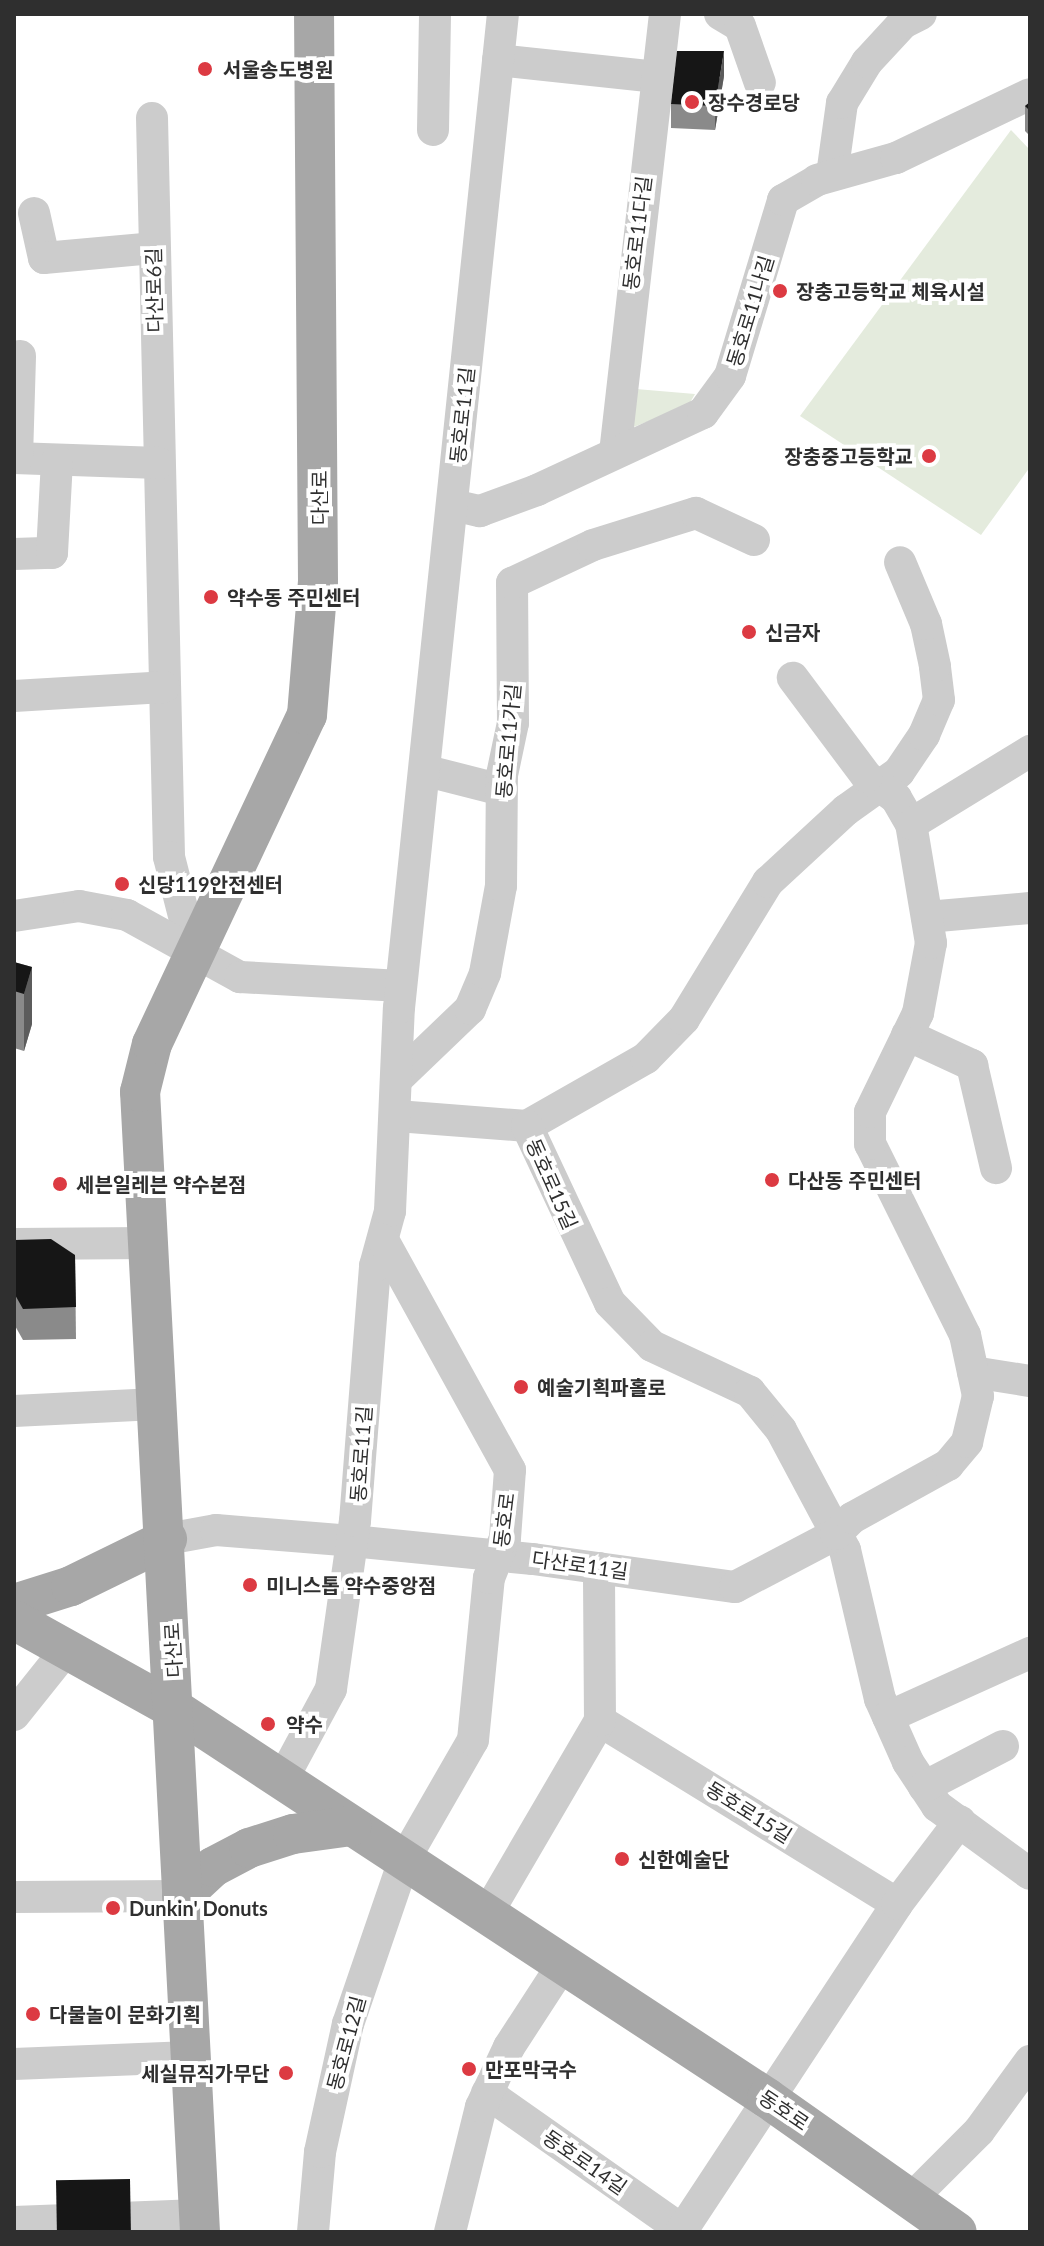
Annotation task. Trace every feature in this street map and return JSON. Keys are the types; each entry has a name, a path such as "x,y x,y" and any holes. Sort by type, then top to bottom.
{"main road":[{"name":"다산로","path":"200,2224 167,1539 156,1404 140,1092 152,1044 307,715 319,567 314,14"},
{"path":"14,1604 71,1586 167,1539"},
{"name":"동호로","path":"14,1620 176,1710 767,2098 957,2232"},
{"path":"182,1896 213,1867 249,1848 293,1834 351,1826"}],"street":[{"path":"433,130 435,14"},
{"name":"동호로11길","path":"282,1780 331,1689 352,1541 375,1266 390,1211 401,986 427,771 503,14"},
{"name":"동호로11다길","path":"615,453 665,14"},
{"path":"720,14 740,26 760,83"},
{"path":"832,175 842,103 867,62 903,23 921,14"},
{"path":"498,60 657,77"},
{"name":"동호로11나길","path":"453,505 480,511 703,413 730,376 783,200 832,175 896,158 1030,94"},
{"name":"다산로6길","path":"152,118 170,877 194,955"},
{"path":"34,213 44,258 153,248"},
{"path":"20,356 16,458 159,463"},
{"path":"14,554 52,553 57,461"},
{"name":"동호로11가길","path":"398,1078 470,1009 485,973 501,886 502,790 513,723 512,583 593,545 696,513 754,540"},
{"name":"동호로15길","path":"900,562 926,624 939,700 899,772 768,882 684,1019 646,1058 527,1126 610,1303 652,1346 750,1392 781,1430 836,1534 888,1717 924,1787 937,1806 1030,1874"},
{"path":"793,678 867,777 896,798 911,824 931,943 918,1013 870,1112 870,1144 965,1335 978,1396 967,1442 948,1465 852,1518 836,1534"},
{"path":"14,696 164,687"},
{"path":"911,824 1030,751"},
{"path":"427,771 502,790"},
{"path":"14,916 79,906 127,915 194,955 240,977 401,986"},
{"path":"927,917 1030,908"},
{"path":"907,1035 972,1065 996,1168"},
{"path":"397,1116 527,1126"},
{"name":"동호로","path":"383,1240 510,1470 500,1556 489,1578 473,1740 404,1860"},
{"path":"14,1244 148,1243"},
{"path":"973,1372 1030,1381"},
{"path":"14,1411 156,1404"},
{"name":"다산로11길","path":"167,1539 216,1530 352,1541 500,1556 735,1587 836,1534"},
{"path":"487,1914 600,1721 599,1568"},
{"path":"14,1715 65,1651"},
{"path":"888,1717 1030,1653"},
{"name":"동호로15길","path":"600,1721 897,1904"},
{"path":"924,1787 1003,1746"},
{"path":"767,2098 822,2025 897,1904 960,1821"},
{"name":"동호로12길","path":"313,2232 320,2152 348,2024 404,1860"},
{"path":"14,1897 182,1896"},
{"path":"450,2232 461,2171 487,2093 509,2047 563,1964"},
{"path":"14,2064 190,2057"},
{"path":"912,2198 979,2131 1030,2061"},
{"name":"동호로14길","path":"487,2093 683,2231 767,2098"},
{"path":"14,2222 200,2224"}],"shaded area":[{"path":"1011,130 1030,150 1030,467 981,535 800,416"},
{"path":"636,389 695,394 688,406 631,428"}],"building":[{"path":"677,51 724,51 715,106 671,104"},
{"path":"14,962 32,967 24,994 14,991"},
{"path":"51,1239 75,1255 76,1307 23,1309 14,1293 14,1240"},
{"path":"130,2179 131,2232 57,2232 56,2180"}],"place":[{"name":"서울송도병원","path":"205,69"},
{"name":"장수경로당","path":"692,102"},
{"name":"장충고등학교 체육시설","path":"780,291"},
{"name":"장충중고등학교","path":"929,456"},
{"name":"약수동 주민센터","path":"211,597"},
{"name":"신금자","path":"749,632"},
{"name":"신당119안전센터","path":"122,884"},
{"name":"다산동 주민센터","path":"772,1180"},
{"name":"세븐일레븐 약수본점","path":"60,1184"},
{"name":"예술기획파홀로","path":"521,1387"},
{"name":"미니스톱 약수중앙점","path":"250,1585"},
{"name":"약수","path":"268,1724"},
{"name":"신한예술단","path":"622,1859"},
{"name":"Dunkin' Donuts","path":"113,1908"},
{"name":"다물놀이 문화기획","path":"33,2014"},
{"name":"만포막국수","path":"469,2069"},
{"name":"세실뮤직가무단","path":"286,2073"}]}
